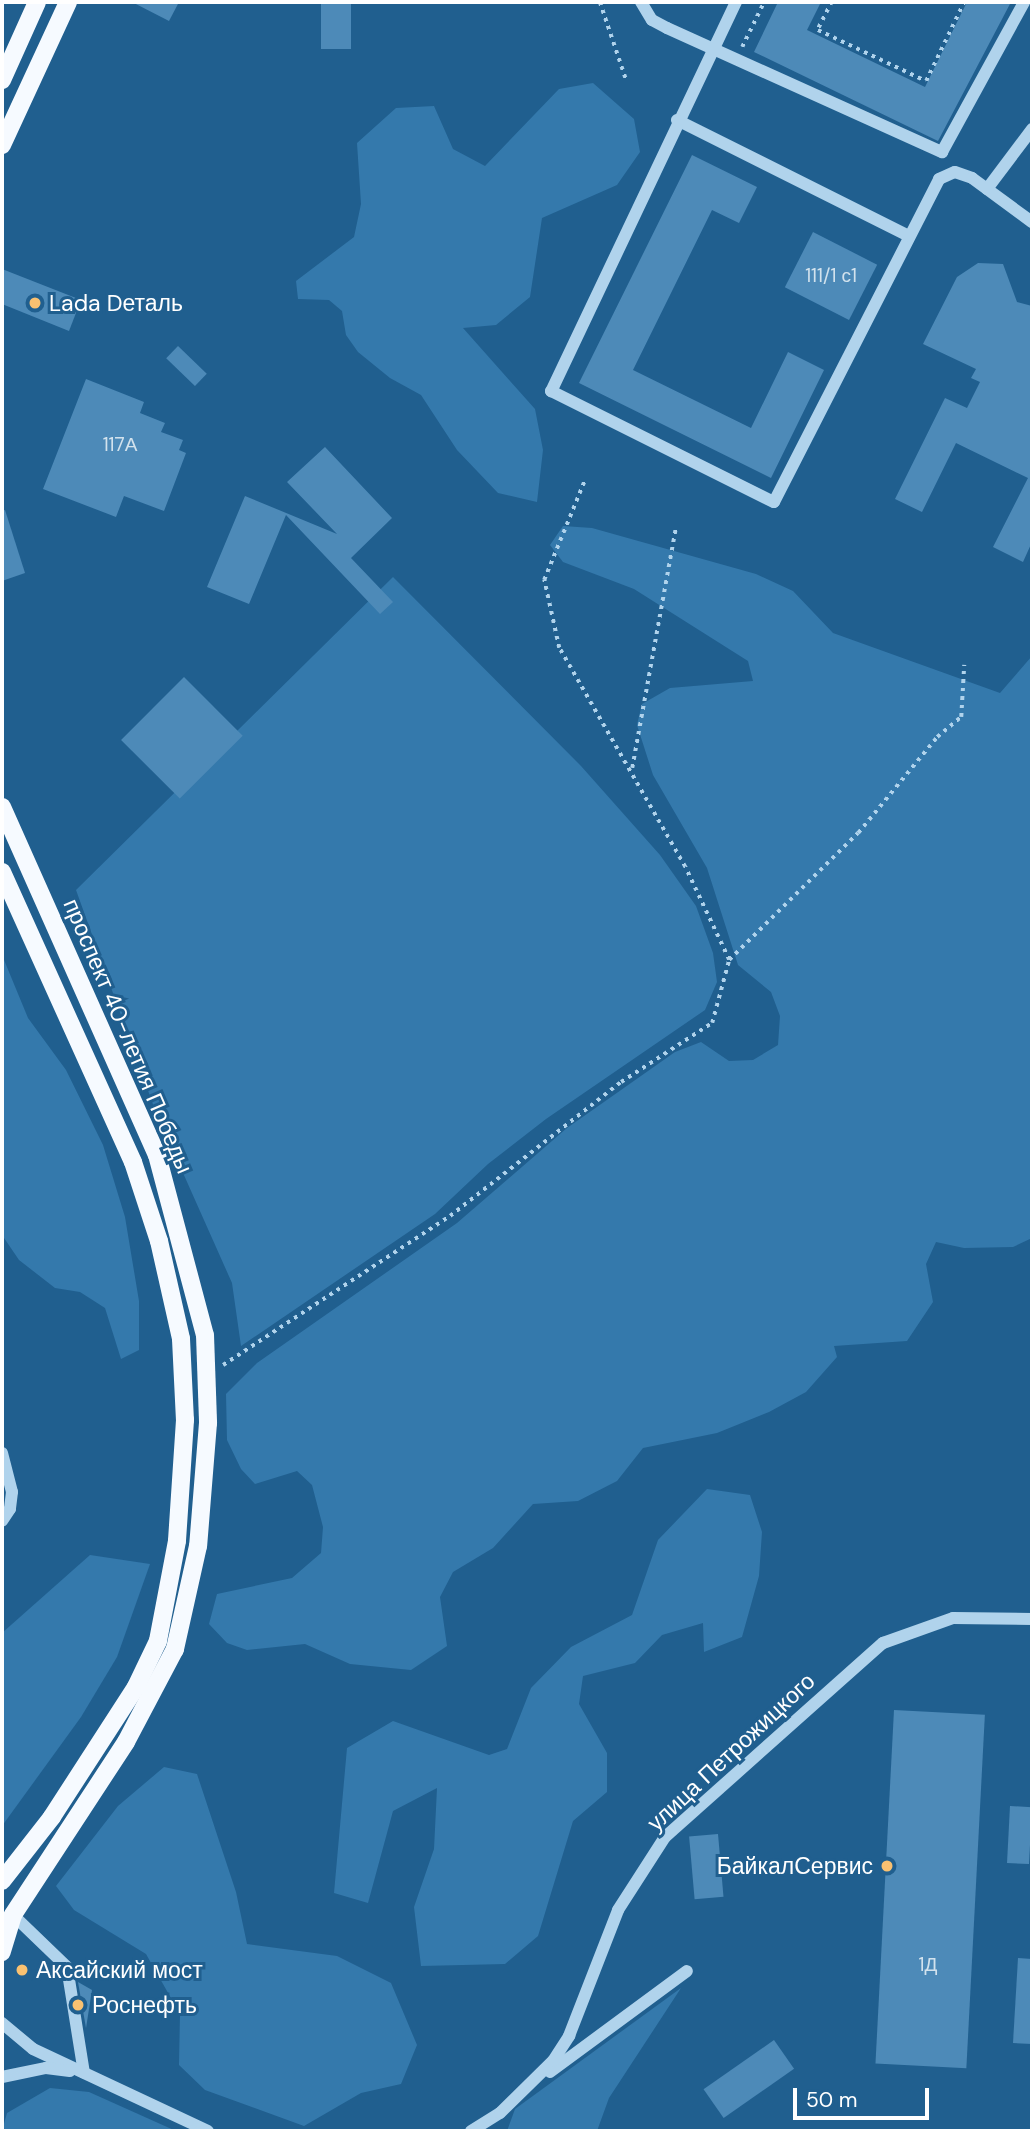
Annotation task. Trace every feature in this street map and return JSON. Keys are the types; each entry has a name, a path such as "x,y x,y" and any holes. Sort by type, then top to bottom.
{"main road":[{"path":"2,80 37,2"},
{"path":"2,145 68,2"},
{"name":"проспект 40-летия Победы","path":"2,807 157,1155 205,1335 208,1423 198,1546 175,1649 126,1742 13,1915 2,1952"},
{"name":"проспект 40-летия Победы","path":"2,872 132,1162 159,1241 181,1339 185,1420 177,1541 158,1641 136,1687 52,1817 2,1881"}],"street":[{"path":"641,2 652,20 712,50 942,152 1024,2"},
{"path":"736,2 677,120 551,391 774,502 939,179 955,172 986,189 1032,222"},
{"path":"677,120 909,236"},
{"path":"986,189 1032,129"},
{"path":"2,1453 12,1492 10,1509 2,1521"},
{"name":"улица Петрожицкого","path":"471,2131 529,2085 569,2036 618,1909 665,1837 883,1643 953,1618 1032,1619"},
{"path":"13,1915 67,1967 84,2073"},
{"path":"529,2085 687,1971"},
{"path":"2,2023 33,2049 208,2131"},
{"path":"2,2077 46,2068 84,2073"}],"path":[{"path":"600,2 627,82"},
{"path":"719,36 741,48 764,2"},
{"path":"832,2 818,30 926,81 964,2"},
{"path":"584,482 544,580 559,648 632,770 729,960"},
{"path":"632,770 676,526"},
{"path":"206,1375 450,1216 621,1082 712,1023 729,960 858,834 937,737 961,717 964,665"}],"shaded area":[{"path":"593,83 634,119 640,152 617,185 542,218 530,297 496,325 463,328 535,409 543,450 537,502 498,493 457,450 421,395 390,378 358,352 346,335 342,311 329,300 298,299 296,281 354,237 361,204 357,143 396,108 434,106 453,149 485,166 559,89"},
{"path":"563,526 592,528 756,574 793,591 833,633 1000,693 1032,656 1032,1238 1013,1247 964,1248 936,1242 926,1264 933,1302 907,1341 834,1346 837,1357 806,1392 769,1412 717,1433 643,1448 617,1481 578,1501 533,1504 493,1548 453,1572 440,1597 447,1646 411,1670 350,1664 305,1644 247,1650 227,1643 209,1624 217,1594 292,1578 321,1553 323,1527 312,1485 297,1471 255,1484 241,1469 227,1440 226,1394 257,1363 457,1223 567,1128 675,1052 701,1042 729,1061 753,1060 778,1045 780,1016 771,992 738,965 707,868 653,775 637,725 642,704 670,688 753,681 748,661 634,589 563,562 550,545"},
{"path":"393,577 581,766 660,855 696,906 713,953 717,982 705,1010 546,1119 488,1164 435,1214 241,1346 232,1283 155,1110 76,890"},
{"path":"2,955 28,1018 66,1070 103,1145 125,1217 139,1301 139,1350 121,1359 105,1308 80,1292 55,1288 19,1260 2,1235"},
{"path":"707,1489 750,1495 762,1532 759,1576 742,1637 704,1652 703,1623 662,1635 635,1663 583,1676 579,1704 607,1753 607,1792 573,1821 538,1936 505,1964 421,1966 414,1907 434,1849 437,1788 393,1811 368,1903 334,1893 347,1748 393,1721 489,1755 507,1749 531,1688 571,1647 632,1615 658,1540"},
{"path":"90,1555 150,1564 117,1657 81,1717 2,1826 2,1633"},
{"path":"164,1767 197,1774 236,1892 247,1944 337,1956 391,1983 417,2045 401,2084 361,2093 304,2126 205,2090 179,2065 180,2014 146,1954 74,1910 56,1886 118,1806"},
{"path":"681,1988 609,2098 597,2131 507,2131 515,2109"},
{"path":"50,2088 89,2092 176,2131 2,2131 7,2113"}],"building":[{"path":"132,2 179,2 169,21"},
{"path":"321,2 351,2 351,49 321,49"},
{"path":"778,2 821,2 807,30 925,87 967,2 1011,2 938,141 754,52"},
{"path":"692,155 757,187 739,223 712,210 633,370 751,428 788,352 824,370 771,478 579,383"},
{"path":"813,232 877,265 849,320 785,287"},
{"path":"978,263 1003,264 1017,302 1032,306 1032,542 1023,562 993,547 1028,478 956,443 922,512 895,499 945,398 967,408 980,382 971,378 976,369 923,344 957,277"},
{"path":"2,269 81,300 69,331 2,304"},
{"path":"178,346 207,374 195,386 166,358"},
{"path":"86,379 144,402 140,413 165,423 161,432 183,440 179,450 186,453 164,511 124,496 116,517 43,489"},
{"path":"325,447 392,518 351,558 393,602 380,614 286,515 249,604 207,587 245,496 337,534 287,482"},
{"path":"5,510 25,573 2,581 2,511"},
{"path":"184,677 243,736 180,799 121,740"},
{"path":"894,1710 985,1715 966,2068 875,2064"},
{"path":"1010,1806 1032,1807 1029,1864 1007,1863"},
{"path":"718,1834 723,1897 695,1899 689,1837"},
{"path":"1018,1958 1032,1959 1032,2044 1013,2043"},
{"path":"78,1982 92,1990 86,2028"},
{"path":"774,2040 794,2069 724,2118 704,2089"}],"place":[{"name":"Lada Dеталь","path":"35,303"},
{"name":"БайкалСервис","path":"887,1866"},
{"name":"Аксайский мост","path":"22,1970"},
{"name":"Роснефть","path":"78,2005"}]}
